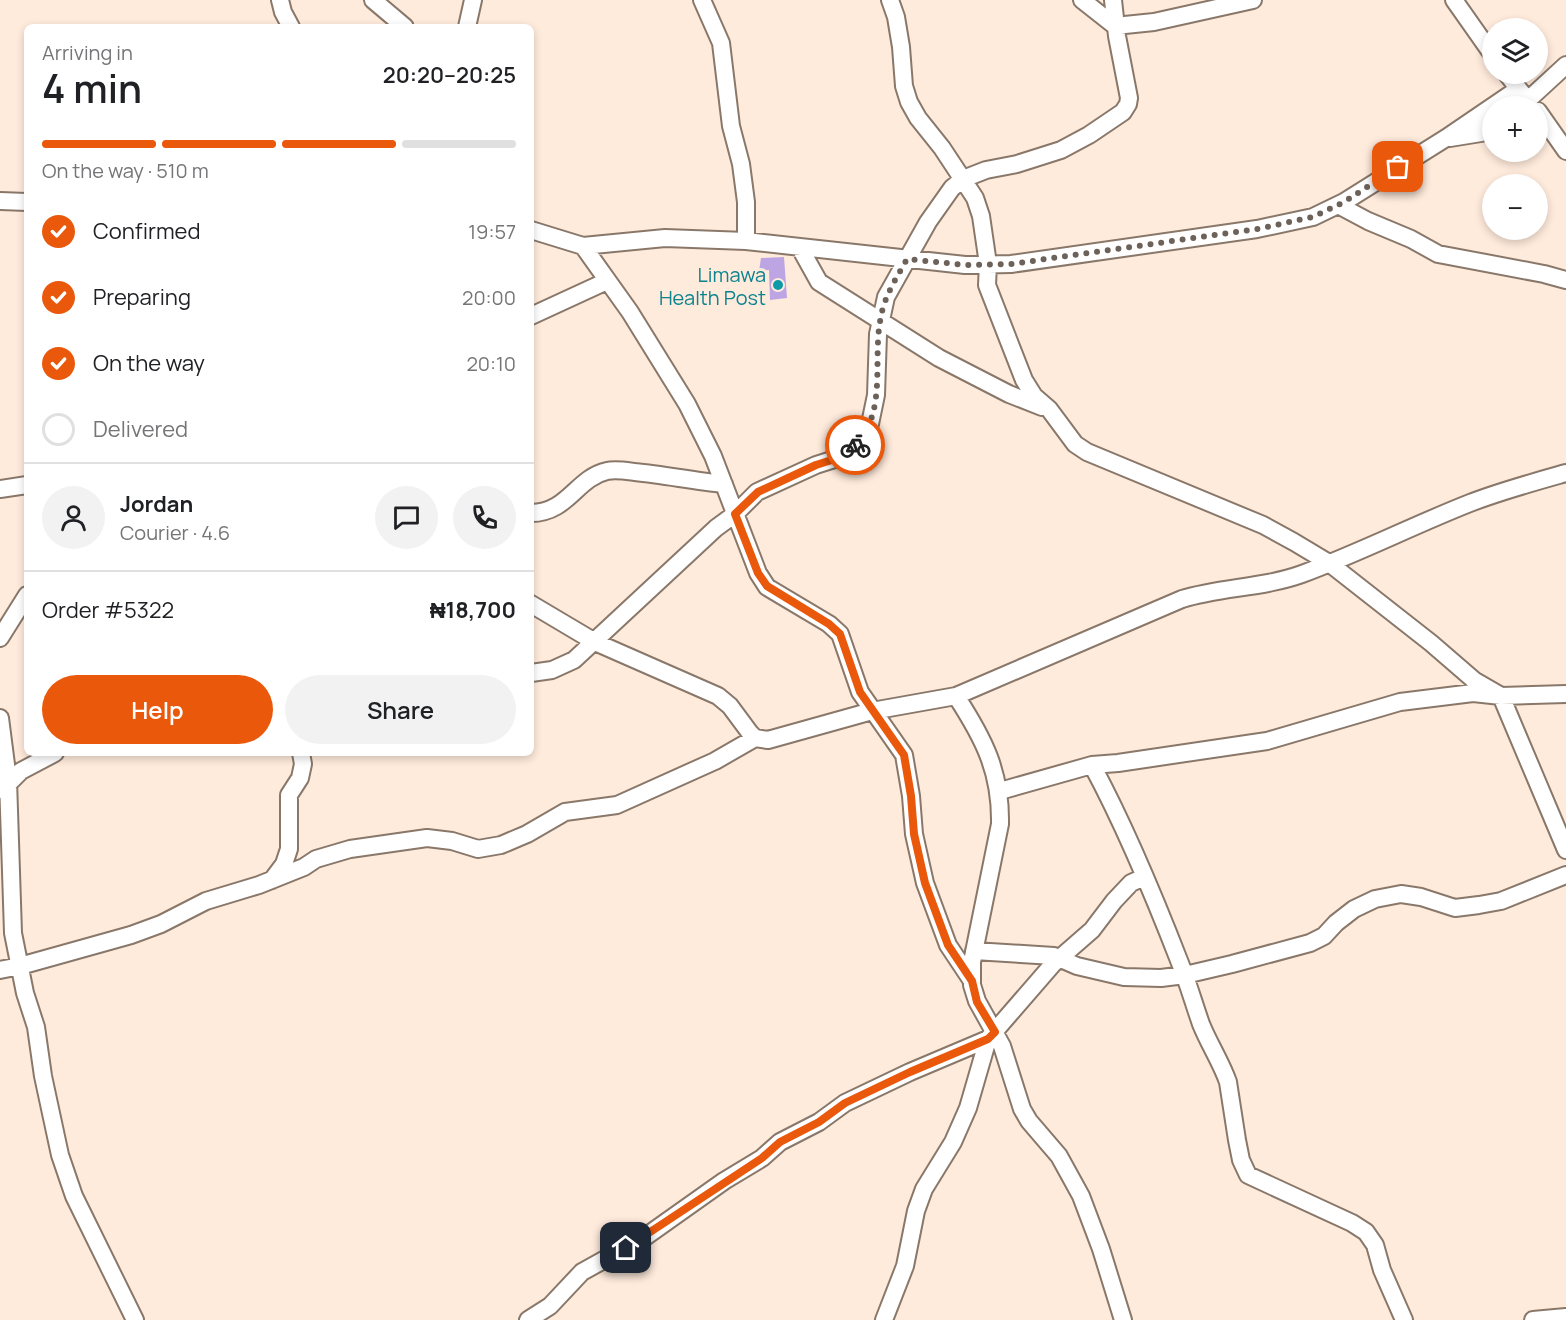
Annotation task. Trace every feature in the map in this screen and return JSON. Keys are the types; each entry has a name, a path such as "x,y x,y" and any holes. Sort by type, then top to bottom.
{"street":[{"path":"280,0 289,24"},
{"path":"373,0 401,24"},
{"path":"468,24 473,0"},
{"path":"702,0 721,43 731,126 741,164 746,202 746,241"},
{"path":"890,0 896,17 904,86 909,102 975,198 981,216 988,264 987,285 1024,380 1034,396 1049,409 1075,444 1087,452 1263,525 1329,563 1431,643 1475,681 1501,696 1566,850"},
{"path":"1082,0 1115,26 1154,22 1253,0"},
{"path":"534,672 562,667 574,660 758,492 816,465 841,457 858,443 870,424 876,395 880,320 886,297 928,222 952,188 963,179 986,170 1017,164 1061,150 1089,135 1123,111 1128,104 1129,98 1115,26 1113,0"},
{"path":"1454,0 1482,40"},
{"path":"1536,96 1566,64"},
{"path":"1515,84 1524,96"},
{"path":"534,231 583,246 665,238 746,241 965,265 1011,264 1257,229 1313,217 1338,205 1446,138 1482,123"},
{"path":"1548,128 1566,151"},
{"path":"1446,138 1482,132"},
{"path":"0,201 24,202"},
{"path":"1338,205 1438,254 1566,280"},
{"path":"583,246 687,404 713,456 758,573 767,586 829,624 840,634 857,684 872,711 904,755 914,834 925,883 948,945 972,981"},
{"path":"800,248 819,282 939,358 1009,394 1049,409"},
{"path":"965,265 987,285"},
{"path":"534,315 608,281"},
{"path":"534,513 562,504 584,483 609,470 724,484"},
{"path":"534,606 595,642 718,696 730,706 755,738 768,740 872,711 956,696 1182,598 1254,586 1299,574 1469,503 1566,473"},
{"path":"0,489 24,485"},
{"path":"0,638 24,600"},
{"path":"999,791 1092,765 1119,764 1267,741 1400,702 1473,693 1501,696 1566,694"},
{"path":"956,696 984,744 999,791 1000,824 975,951 972,981 977,1002 991,1036 1009,1064 1022,1109 1029,1121 1059,1156 1081,1196 1101,1249 1123,1320"},
{"path":"0,718 12,922 25,993 36,1027 43,1076 65,1171 74,1196 135,1320"},
{"path":"0,969 20,966 131,935 161,924 206,901 271,880 329,855 427,838 452,841 478,849 501,845 527,834 566,812 616,805 715,761 755,738"},
{"path":"4,788 21,771 49,756"},
{"path":"271,880 284,864 289,849 289,795 300,778 302,756"},
{"path":"1092,765 1113,804 1185,975 1202,1027 1228,1082 1241,1160 1248,1175 1352,1223 1366,1232 1375,1245 1382,1270 1404,1320"},
{"path":"975,951 1053,956 1077,966 1124,977 1161,978 1185,975 1310,943 1324,936 1354,909 1375,899 1401,894 1421,897 1455,908 1479,906 1501,901 1566,875"},
{"path":"884,1320 906,1266 916,1212 924,1189 953,1142 968,1108 991,1036 1060,958 1092,930 1131,883 1144,877"},
{"path":"528,1320 550,1306 582,1272 645,1237 724,1181 762,1158 780,1142 819,1122 845,1103 991,1036"},
{"path":"1533,1320 1566,1317"}],"building":[{"name":"Limawa Health Post","path":"784,257 787,298 770,300 769,270 759,271 761,258"}],"way so far":[{"path":"855,445 870,424 876,395 878,334 886,297 907,259 965,265 1011,264 1257,229 1313,217 1344,202 1398,167"}],"place":[{"name":"Limawa Health Post","path":"778,285"}],"route":[{"path":"626,1248 762,1158 780,1142 819,1122 845,1103 988,1039 995,1032 977,1002 972,981 948,945 925,883 914,834 904,755 860,692 840,634 829,624 767,586 758,573 735,514 758,492 816,465 841,457 855,445"}]}
